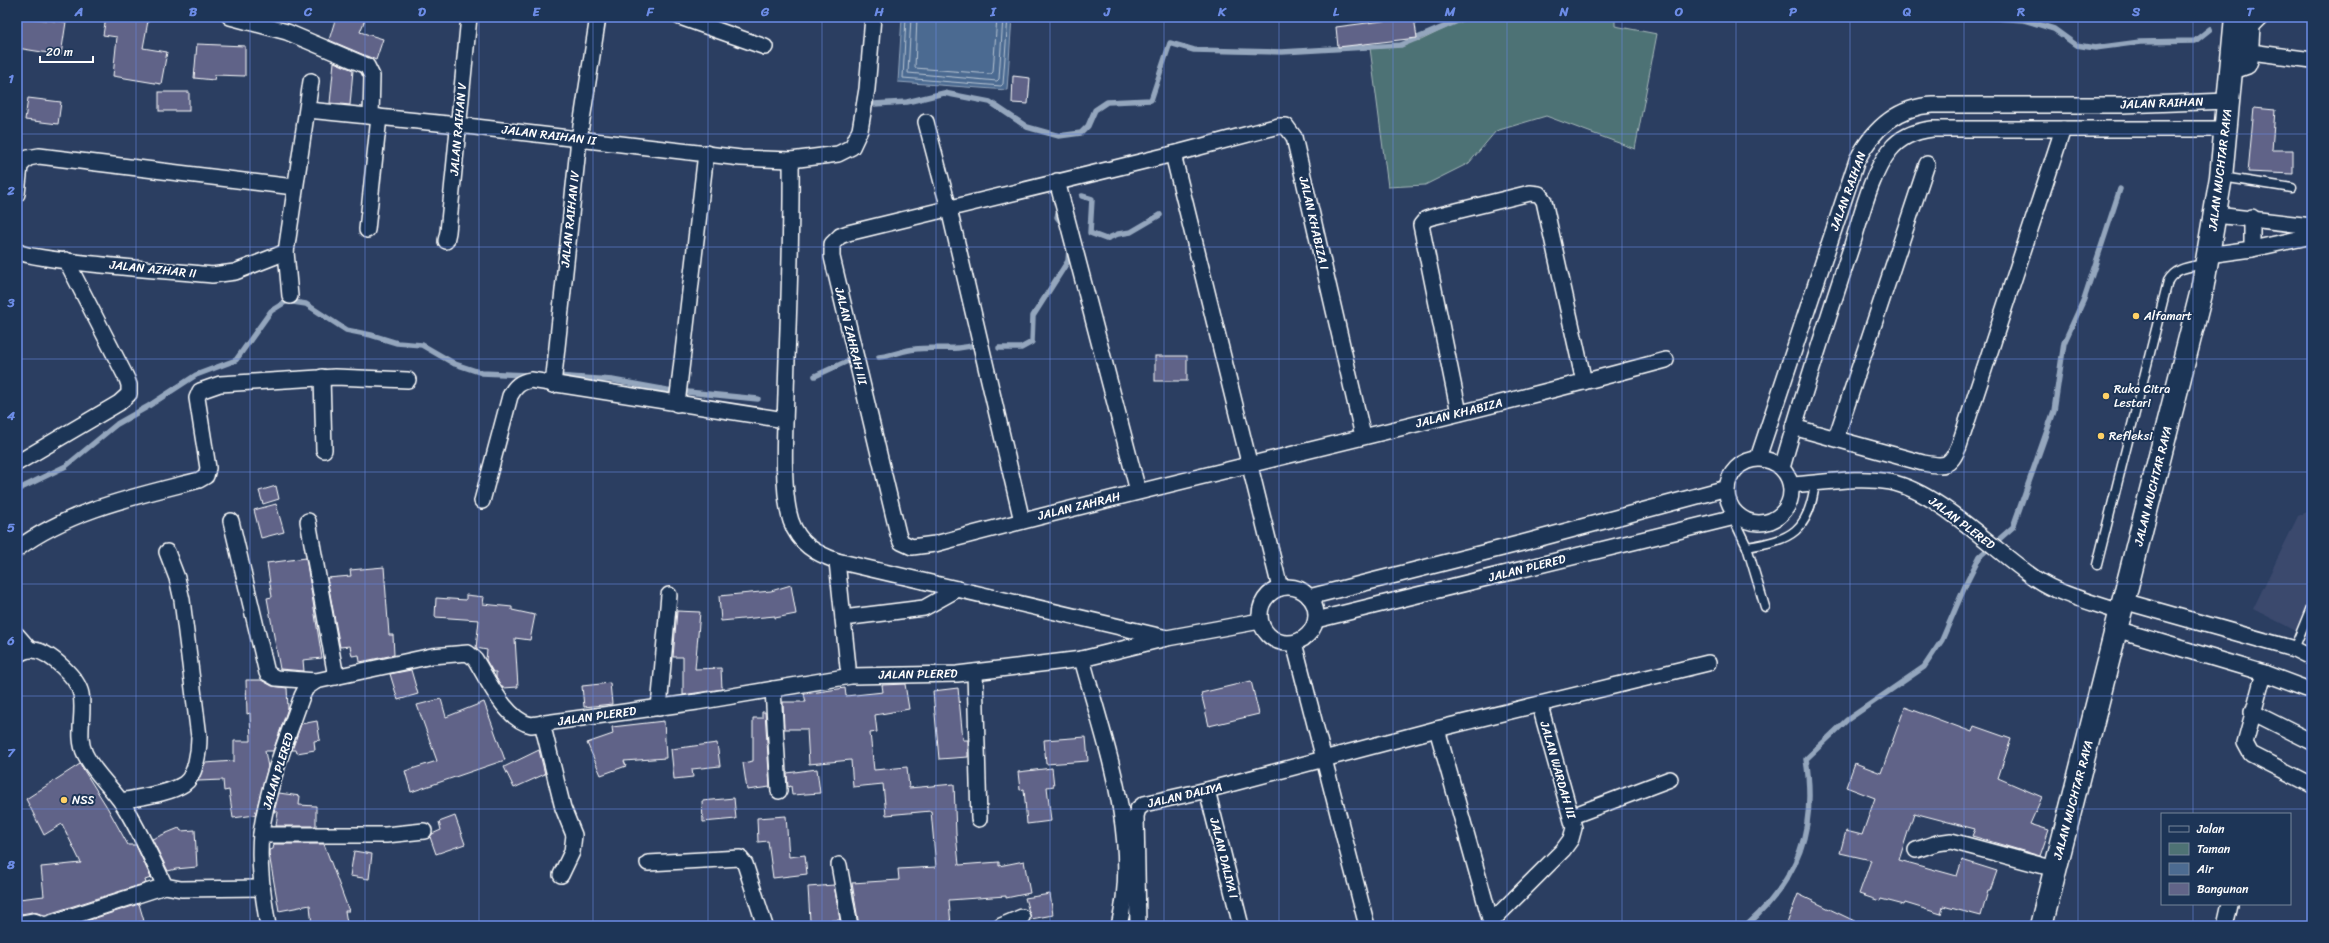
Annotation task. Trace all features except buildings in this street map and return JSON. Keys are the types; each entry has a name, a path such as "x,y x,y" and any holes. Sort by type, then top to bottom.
{"highway":[{"name":"JALAN MUCHTAR RAYA","path":"2041,926 2194,326 2216,215 2232,72 2243,45 2236,17"}],"street":[{"path":"230,17 287,32 367,66 372,76 375,117 367,230"},
{"name":"JALAN RAIHAN V","path":"446,241 468,17"},
{"path":"680,17 764,47"},
{"name":"JALAN RAIHAN II","path":"308,110 706,153 791,160 846,151 852,147 857,140 864,114 873,17"},
{"path":"2261,17 2252,26 2243,45 2312,60"},
{"name":"JALAN RAIHAN IV","path":"554,382 579,139 597,24"},
{"path":"290,296 286,252 294,187 308,110 311,81"},
{"name":"JALAN RAIHAN","path":"1758,458 1847,187 1864,147 1888,121 1900,113 1919,106 2122,105 2228,101"},
{"path":"2007,129 2008,105"},
{"path":"926,122 949,209 1022,521"},
{"name":"JALAN KHABIZA I","path":"1173,154 1279,126 1290,129 1294,137 1363,436"},
{"path":"1793,427 1934,465 1944,465 1954,456 2063,128"},
{"name":"JALAN RAIHAN","path":"1782,468 1793,427 1857,231 1880,167 1885,157 1899,141 1914,133 1932,129 2225,129"},
{"path":"677,401 706,153"},
{"path":"949,209 1057,181 1173,154 1252,465 1280,588"},
{"path":"17,194 20,166 28,158 44,156 294,187"},
{"path":"791,160 791,230 785,420 786,500 791,521 806,546 819,554 837,561 1167,638"},
{"path":"1836,438 1927,164"},
{"path":"1057,181 1138,491"},
{"path":"1459,413 1421,225 1426,219 1432,217 1530,193 1539,194 1544,201 1584,382"},
{"name":"JALAN ZAHRAH III","path":"906,546 901,542 898,534 830,249 836,239 844,235 949,209"},
{"path":"2216,215 2252,217 2312,226"},
{"path":"2252,217 2252,249"},
{"path":"1836,224 1857,231"},
{"path":"2207,259 2312,236"},
{"name":"JALAN AZHAR II","path":"17,251 24,255 66,260 221,275 286,252"},
{"path":"17,463 119,403 129,394 130,385 66,260"},
{"name":"JALAN KHABIZA","path":"1252,465 1666,360"},
{"path":"322,378 324,450"},
{"path":"17,549 43,531 71,518 199,480 206,476 208,472 208,461 197,398 200,391 220,384 322,378 408,380"},
{"path":"482,501 510,396 514,387 531,380 554,382 677,401 785,420"},
{"path":"1758,458 1771,461 1782,468 1791,485 1790,498 1785,510 1776,519 1763,523 1750,522 1736,517 1727,498 1727,488 1730,476 1737,467 1747,460 1758,458"},
{"name":"JALAN ZAHRAH","path":"906,546 923,547 1138,491 1252,465"},
{"name":"JALAN PLERED","path":"1791,485 1869,480 1904,486 1933,500 1986,542 2038,580 2120,614"},
{"path":"1309,597 1522,544 1727,488"},
{"name":"JALAN PLERED","path":"1316,620 1736,517"},
{"path":"231,521 266,673 276,678 316,681"},
{"path":"308,521 336,677"},
{"path":"1522,544 1529,568"},
{"path":"121,801 173,789 185,784 191,774 196,757 198,738 182,600 177,578 167,552"},
{"path":"837,561 848,667"},
{"path":"1292,587 1301,590 1309,597 1315,608 1316,620 1312,631 1304,639 1294,643 1283,643 1273,639 1264,631 1260,621 1260,610 1264,600 1272,592 1280,588 1292,587"},
{"path":"843,618 924,608 958,589"},
{"path":"659,708 669,595"},
{"path":"2120,614 2294,649 2312,658"},
{"path":"2120,614 2312,692"},
{"name":"JALAN PLERED","path":"268,926 262,888 261,835 270,792 288,736 306,688 316,681 425,657 468,653 475,659 512,715 523,723 542,723 659,708 851,676 975,672 1082,659 1167,638 1260,621"},
{"path":"17,635 23,652 41,652 49,657 75,682 81,692 82,747 90,762 121,801 138,828 165,886"},
{"path":"1294,643 1367,926"},
{"path":"1082,659 1122,806 1125,862 1119,926"},
{"name":"JALAN DALIYA","path":"1138,926 1136,827 1138,809 1144,804 1207,790 1437,729 1540,706 1708,663"},
{"path":"975,672 979,819"},
{"path":"2264,673 2252,712 2245,744 2251,754 2312,785"},
{"path":"773,688 779,791"},
{"name":"JALAN WARDAH III","path":"1492,924 1564,850 1571,839 1574,828 1572,816 1540,706"},
{"path":"2252,712 2312,742"},
{"path":"542,723 563,808 574,836 572,852 562,876"},
{"path":"1437,729 1492,924"},
{"path":"1572,816 1670,779"},
{"name":"JALAN DALIYA I","path":"1207,790 1241,926"},
{"path":"261,835 386,835 424,831"},
{"path":"1916,850 1937,843 1951,841 2055,869"},
{"path":"648,863 740,858 745,864 765,926"},
{"path":"839,866 850,926"},
{"path":"17,924 34,921 44,925 165,886 175,888 262,888"},
{"path":"2225,926 2230,905"},
{"path":"1002,926 1022,917"}],"lane":[{"path":"2221,177 2292,188"},
{"path":"2097,565 2168,281 2172,274 2207,259"},
{"path":"1746,547 1782,539 1799,528 1812,506 1815,483"},
{"path":"1736,517 1765,607"},
{"path":"2294,649 2312,605"}],"shaded area":[{"path":"2312,510 2312,639 2253,609 2298,516"}],"green space":[{"path":"1469,17 1615,17 1615,26 1657,34 1635,149 1546,116 1496,131 1469,163 1425,185 1388,187 1370,48 1421,40"}],"water":[{"path":"902,17 1012,17 1007,90 898,82"}],"waterway":[{"path":"874,104 907,102 944,93 990,102 1027,127 1059,136 1081,133 1088,126 1095,110 1107,102 1151,100 1170,43 1194,50 1282,52 1401,45 1467,17"},
{"path":"1981,17 2024,20 2054,29 2076,45 2095,48 2140,42 2195,41 2210,29"},
{"path":"1746,926 1779,890 1791,871 1800,851 1806,830 1809,808 1809,784 1806,759 1847,720 1924,667 1942,640 1966,584 1980,556 2013,527 2054,411 2064,343 2084,299 2120,189"},
{"path":"1082,196 1092,199 1090,233 1106,239 1118,234 1131,232 1160,215"},
{"path":"1060,208 1057,217 1064,226"},
{"path":"999,348 1021,348 1032,342 1033,316 1068,261 1069,249"},
{"path":"17,490 66,466 117,424 147,407 196,375 236,360 271,311 287,301 306,304 346,330 371,335 397,343 422,345 455,364 482,373 529,375"},
{"path":"879,357 923,348 961,348 977,344"},
{"path":"815,376 852,359"},
{"path":"555,376 612,380 667,390 758,399"}],"place":[{"name":"Alfamart","path":"2136,316"},
{"name":"Ruko Citra Lestari","path":"2106,396"},
{"name":"Refleksi","path":"2101,436"},
{"name":"NSS","path":"64,800"}]}
